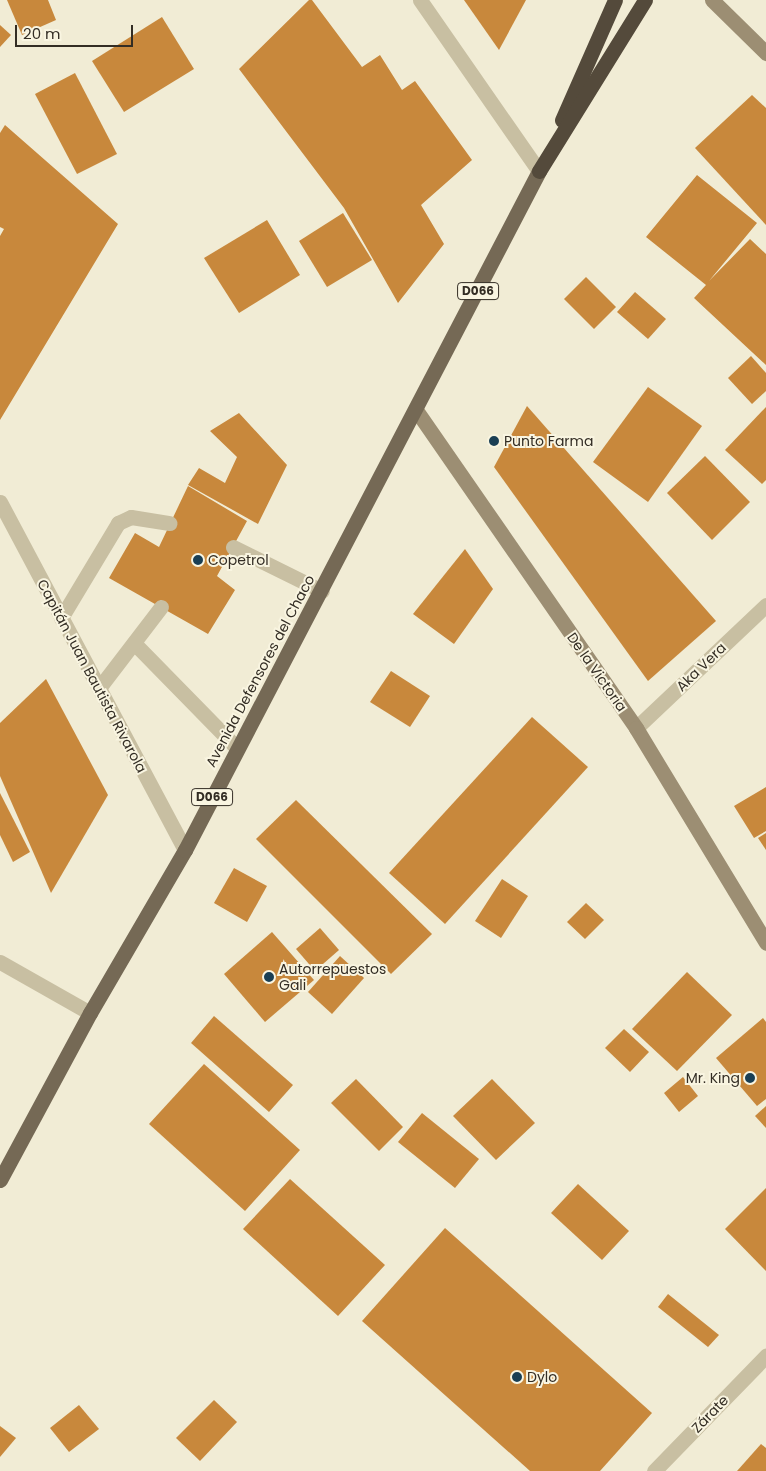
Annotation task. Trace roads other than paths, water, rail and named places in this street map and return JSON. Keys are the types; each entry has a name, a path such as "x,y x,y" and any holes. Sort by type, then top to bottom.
{"highway":[{"name":"Avenida Defensores del Chaco","path":"539,171 615,0"},
{"name":"Avenida Defensores del Chaco","path":"539,171 645,0"}],"main road":[{"name":"Avenida Defensores del Chaco","path":"0,1180 90,1012 185,850 322,591 539,171"}],"street":[{"path":"420,0 539,171"},
{"path":"712,0 766,53"},
{"name":"De la Victoria","path":"416,410 636,728 766,943"},
{"name":"Capitán Juan Bautista Rivarola","path":"0,502 185,850"},
{"path":"61,618 118,523 131,517 170,523"},
{"path":"233,547 252,554 322,591"},
{"name":"Aka Vera","path":"636,728 766,605"},
{"path":"99,688 161,607"},
{"path":"134,643 238,748"},
{"path":"0,962 90,1012"},
{"name":"Zárate","path":"654,1471 766,1356"}],"place":[{"name":"Punto Farma","path":"494,441"},
{"name":"Copetrol","path":"198,560"},
{"name":"Autorrepuestos Gali","path":"269,977"},
{"name":"Mr. King","path":"750,1078"},
{"name":"Dylo","path":"517,1377"}]}
